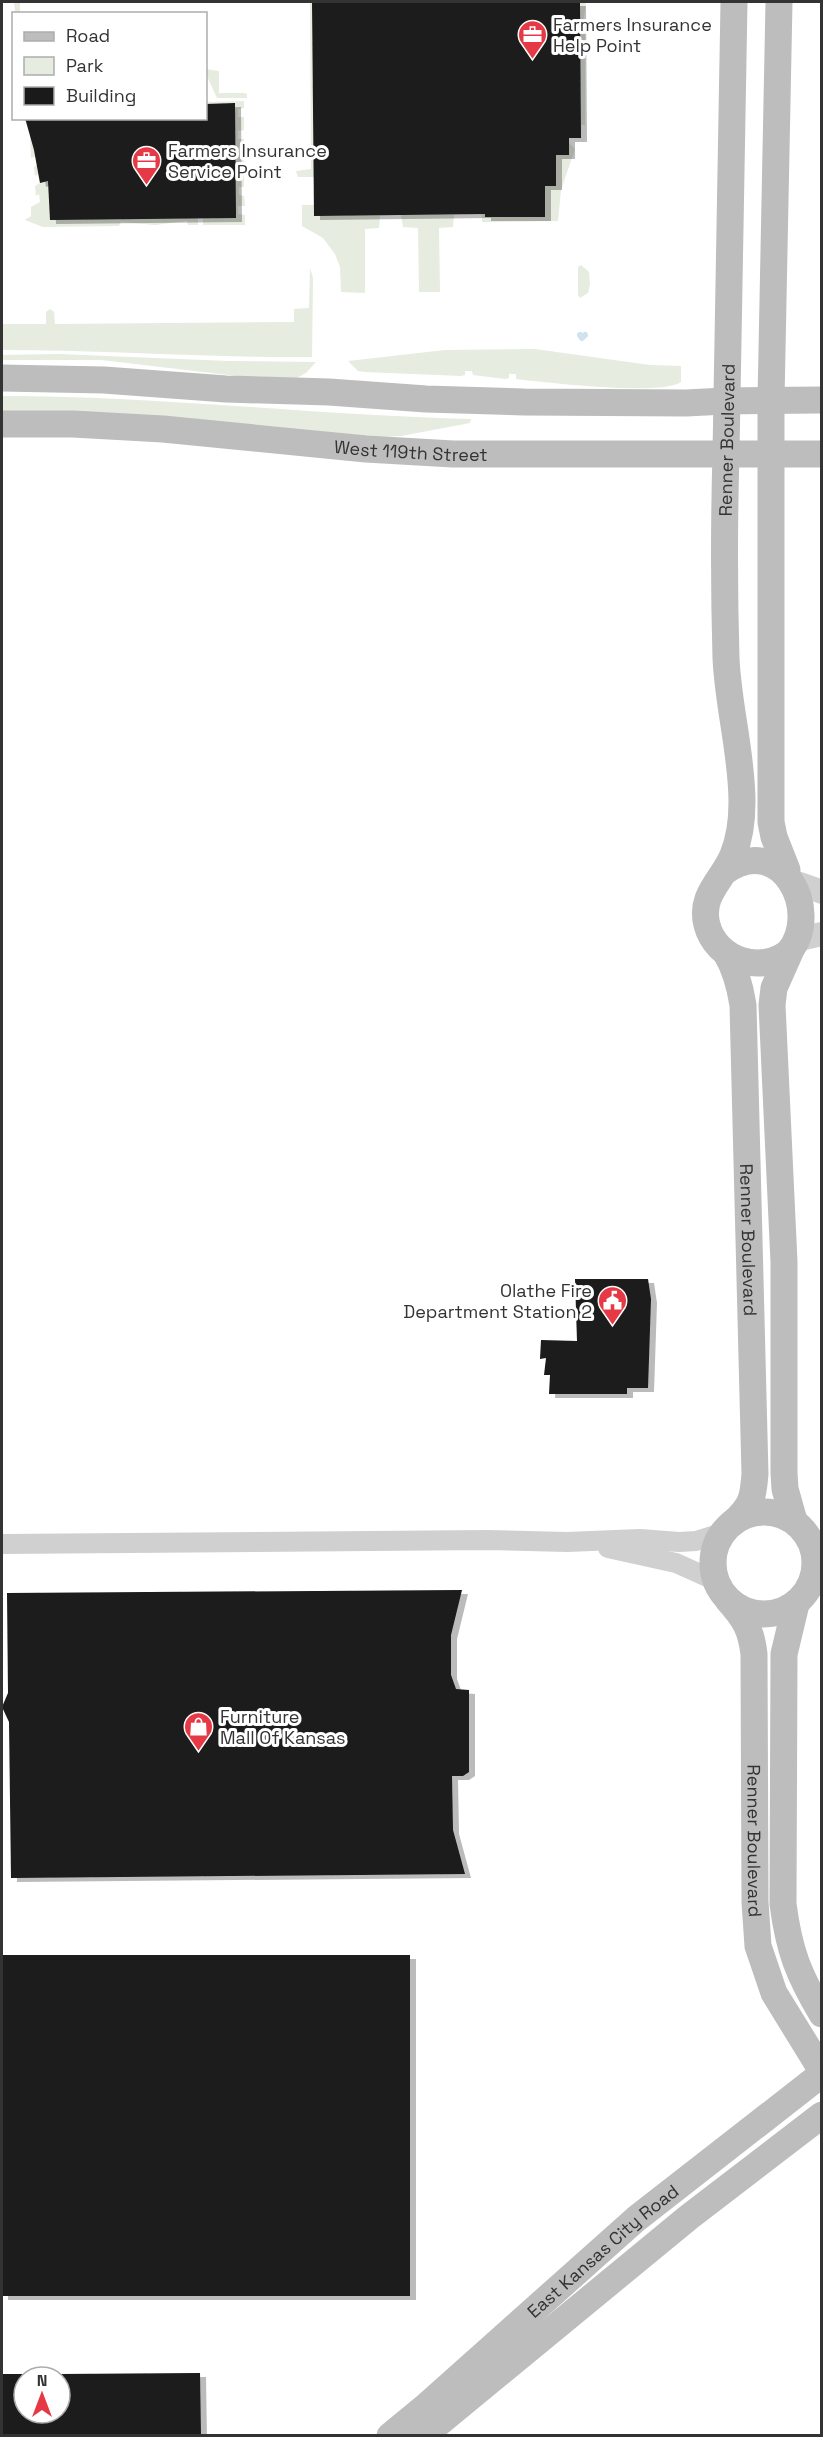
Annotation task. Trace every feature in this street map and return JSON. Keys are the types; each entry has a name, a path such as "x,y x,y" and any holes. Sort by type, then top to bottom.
{"main road":[{"name":"Renner Boulevard","path":"724,872 739,837 742,805 740,770 726,661 724,489 734,2"},
{"path":"778,2 771,400 771,822 774,837 803,882 808,912 804,942 775,960 758,963 741,961 726,953 713,939 705,913 708,895 724,872 739,864 756,861 772,863 803,882"},
{"path":"2,378 104,380 226,390 329,392 513,402 686,403 822,400"},
{"name":"West 119th Street","path":"2,423 73,423 163,429 366,449 453,454 822,454"},
{"name":"Renner Boulevard","path":"794,1521 785,1489 784,1473 784,1262 772,1005 774,988 804,942"},
{"name":"Renner Boulevard","path":"726,953 734,966 739,982 742,1005 755,1474 754,1491 748,1508 728,1528"},
{"path":"763,1512 779,1514 794,1521 807,1534 814,1549 816,1564 813,1580 806,1594 796,1604 769,1615 754,1614 740,1609 722,1590 713,1564 715,1548 728,1528 747,1515 763,1512"},
{"name":"Renner Boulevard","path":"722,1590 745,1619 752,1636 754,1654 754,1902 758,1946 774,1993 822,2072"},
{"name":"Renner Boulevard","path":"796,1604 784,1654 783,1904 787,1934 801,1980 822,2014"},
{"name":"East Kansas City Road","path":"390,2436 636,2219 822,2072"},
{"name":"East Kansas City Road","path":"423,2436 689,2217 822,2115"}],"street":[{"path":"2,1544 487,1540 567,1542 640,1539 696,1541 728,1528"},
{"path":"567,1542 676,1563 722,1590"}],"green space":[{"path":"14,2 20,2 20,12 12,12 15,11"},
{"path":"310,2 312,2 314,177 298,177 296,171 311,169"},
{"path":"580,2 586,2 582,31 585,33 585,125 568,125 581,124"},
{"path":"207,69 219,71 219,93 247,94 247,98 217,98 207,76"},
{"path":"244,101 244,108 238,109 238,117 244,117 244,130 238,131 238,139 244,139 244,147 235,145 234,104 207,104 207,102"},
{"path":"46,132 198,218 198,225 188,225 187,221 155,225 121,222 119,226 43,227 25,220 31,216 31,207 40,202 39,194 36,196 35,186 40,183 38,174 35,176 34,167 37,165 35,157 31,158 30,136"},
{"path":"569,143 575,149 561,190 558,221 482,222 481,201 485,201 486,217 545,217 545,186 556,186 556,155 569,155"},
{"path":"235,154 244,154 244,162 238,162 238,172 244,172 244,187 239,187 239,195 244,196 245,206 238,206 238,214 245,215 245,225 203,225 203,218 235,218"},
{"path":"302,205 314,205 314,216 380,215 379,228 365,229 365,293 341,292 340,267 335,254 323,238 302,226"},
{"path":"401,215 454,215 453,227 439,228 440,292 419,292 418,228 403,227"},
{"path":"581,265 589,272 590,284 588,293 580,298 578,295 578,267"},
{"path":"310,268 313,278 312,357 2,350 2,324 46,324 46,312 50,309 54,312 55,324 294,322 294,309 309,308"},
{"path":"535,349 650,365 681,366 681,382 652,388 630,388 516,379 516,374 509,374 509,378 505,379 473,375 472,371 465,371 465,375 461,376 365,372 358,371 348,361 445,350"},
{"path":"59,354 316,362 306,373 297,378 237,376 101,360 2,360 2,355"},
{"path":"2,396 119,399 471,419 470,423 401,436 379,437 2,411"}],"building":[{"path":"312,2 580,2 581,138 569,138 569,155 556,155 556,186 545,186 545,217 485,217 485,214 314,216"},
{"name":"Farmers Insurance Service Point","path":"235,103 236,218 50,220 48,181 40,183 26,120 207,120 207,104"},
{"name":"Olathe Fire Department Station 2","path":"575,1279 648,1279 651,1299 648,1388 627,1388 627,1394 549,1394 550,1375 544,1375 546,1358 540,1359 541,1340 577,1341"},
{"path":"462,1590 451,1635 451,1675 456,1689 469,1690 469,1772 463,1776 452,1776 453,1830 465,1874 11,1878 9,1722 2,1707 8,1693 7,1593"},
{"path":"2,1955 410,1955 410,2296 2,2296"},
{"path":"200,2373 201,2436 2,2436 2,2374 12,2374 12,2425 72,2425 72,2374"}],"waterway":[{"path":"580,335 582,338 585,335"}],"place":[{"name":"Farmers Insurance Help Point","path":"532,60"},
{"name":"Farmers Insurance Service Point","path":"147,186"},
{"name":"Olathe Fire Department Station 2","path":"613,1326"},
{"name":"Furniture Mall Of Kansas","path":"199,1752"}]}
